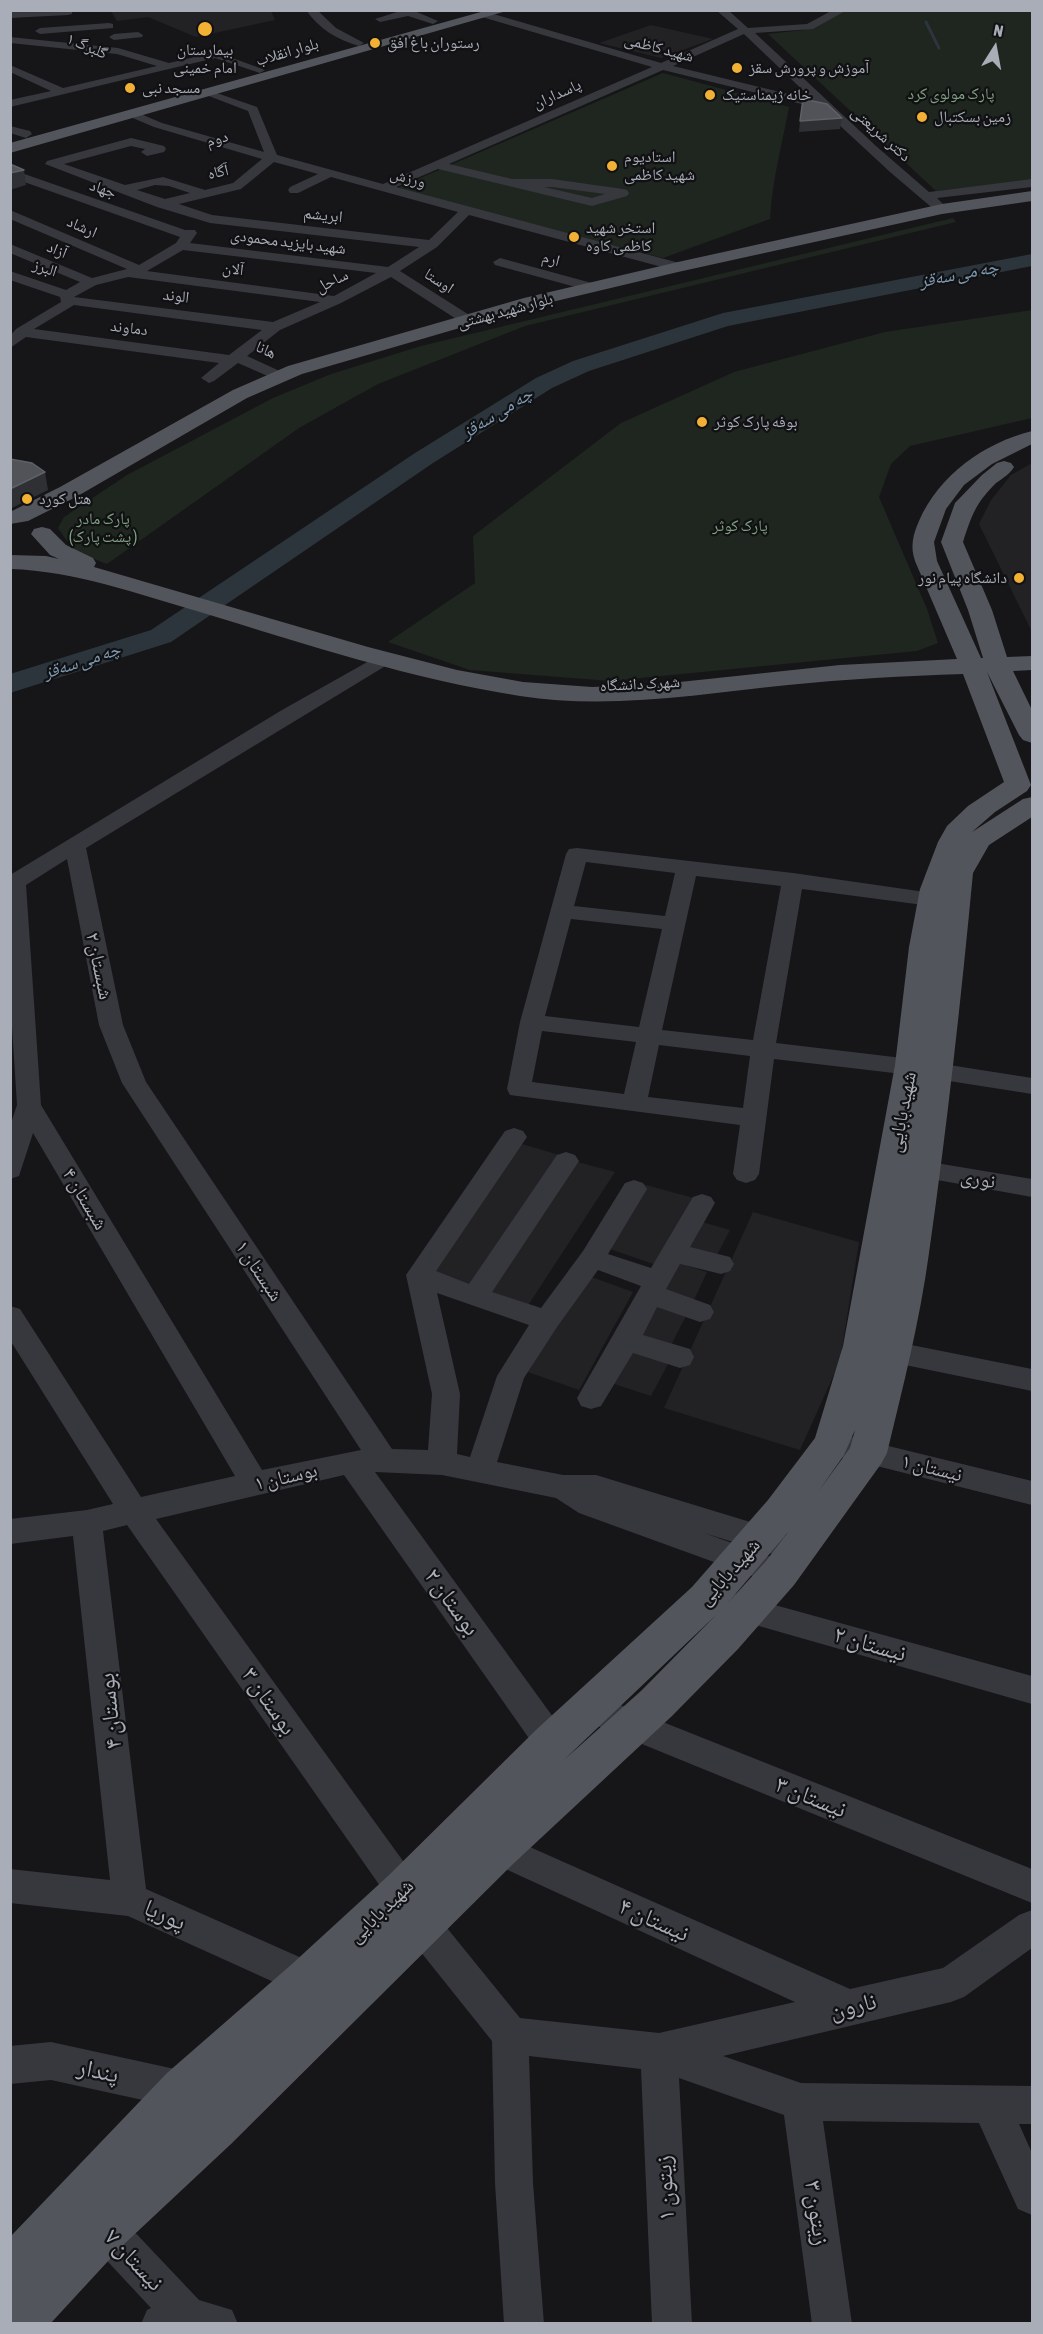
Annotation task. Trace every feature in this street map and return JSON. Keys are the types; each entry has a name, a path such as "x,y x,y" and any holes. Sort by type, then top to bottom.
{"main road":[{"name":"بلوار انقلاب","path":"10,138 129,108 260,70 360,47 471,10"},
{"name":"بلوار انقلاب","path":"210,85 504,10"},
{"name":"بلوار انقلاب","path":"10,148 129,108"},
{"name":"بلوار شهید بهشتی","path":"11,518 20,516 68,492 240,394 279,376 530,302 678,267 1032,196"},
{"name":"بلوار شهید بهشتی","path":"10,561 36,548 42,541 41,532 73,503 134,466 268,393 318,375 378,354 652,282 946,212 1032,203"},
{"path":"952,542 924,538 931,516 949,486 980,462 1008,446 1032,437"},
{"path":"1032,452 1002,469 969,501 963,508 952,542 997,660 1032,735"},
{"path":"11,518 33,524 58,550 103,573"},
{"name":"شهید بابایی","path":"10,2275 214,2127 412,1907 479,1840 552,1743 590,1708 727,1604 789,1561 850,1448 877,1349 912,1254 928,1128 924,939 931,899 955,834 982,807 1018,785 988,702 922,548 924,538"},
{"path":"10,561 46,563 103,573 370,653 488,683 523,689 592,694 662,691 917,663 997,660 1032,654"},
{"path":"917,663 942,653 948,646 953,621"},
{"path":"984,623 1032,654"},
{"path":"997,660 1032,663"},
{"path":"917,663 954,676 988,702"},
{"path":"1016,699 1032,675"},
{"name":"شهید بابایی","path":"877,1349 904,1094 925,1069 947,967 959,873 978,840 1032,805"},
{"name":"شهید بابایی","path":"479,1840 634,1725 727,1604 751,1549 850,1448"},
{"name":"شهید بابایی","path":"16,2324 48,2283 90,2215 184,2090 309,1980 412,1907"}],"street":[{"path":"311,10 319,22 360,47"},
{"name":"دکتر شریعتی","path":"721,10 825,106 946,212"},
{"name":"پاسداران","path":"384,189 743,31 809,27 842,10"},
{"path":"10,15 78,11"},
{"path":"380,20 403,12 433,21"},
{"name":"شهید کاظمی","path":"486,15 660,66 825,106"},
{"path":"10,33 108,25 121,21"},
{"path":"108,25 138,35"},
{"path":"108,25 118,51"},
{"path":"10,40 118,51 188,73"},
{"name":"گلبرگ ۱","path":"38,43 70,56"},
{"path":"145,58 165,52"},
{"path":"10,104 216,56 260,70"},
{"path":"10,68 63,92"},
{"name":"گلبرگ ۱","path":"102,70 123,79"},
{"path":"210,85 253,109 272,157"},
{"path":"83,87 103,95"},
{"name":"ورزش","path":"129,108 182,132 240,149 678,267"},
{"path":"182,132 200,125"},
{"path":"10,129 26,134"},
{"path":"94,151 131,141 160,149 147,153"},
{"name":"دوم","path":"222,155 240,149"},
{"path":"94,151 115,159"},
{"name":"ابریشم","path":"94,151 51,164 210,219 432,243"},
{"name":"آگاه","path":"162,204 237,186 272,157"},
{"path":"437,165 510,183 592,202 623,193 552,183 510,183"},
{"name":"جهاد","path":"10,172 184,241"},
{"path":"294,190 330,173"},
{"path":"21,193 82,176"},
{"path":"124,190 151,180 163,179 201,193"},
{"path":"926,196 1032,183"},
{"name":"ساحل","path":"209,378 275,327 336,300 391,271 432,243 466,211"},
{"name":"ارشاد","path":"10,214 140,270"},
{"path":"10,344 27,328 91,282 140,270 184,241 210,219"},
{"name":"شهید بایزید محمودی","path":"184,241 391,271"},
{"name":"آزاد","path":"10,248 91,282"},
{"name":"ارم","path":"500,262 594,288"},
{"name":"اوستا","path":"391,271 469,321"},
{"name":"آلان","path":"125,273 336,300"},
{"name":"البرز","path":"10,275 69,298"},
{"name":"الوند","path":"69,298 275,327"},
{"name":"دماوند","path":"10,318 27,328 235,358"},
{"name":"هانا","path":"235,358 279,376"},
{"path":"13,884 289,714 370,653"},
{"name":"شبستان ۲","path":"75,846 111,1025 134,1083"},
{"path":"754,1118 519,1089 532,1022 577,854 931,899"},
{"path":"634,1103 687,867"},
{"path":"746,1174 763,1050 793,880"},
{"name":"شبستان ۴","path":"13,884 29,1105 255,1484"},
{"path":"562,911 663,922"},
{"path":"532,1022 925,1069 1032,1086"},
{"name":"شبستان ۱","path":"134,1083 384,1460"},
{"path":"10,1170 29,1105"},
{"path":"442,1463 446,1394 419,1275 514,1137"},
{"path":"475,1297 566,1161"},
{"name":"نوری","path":"924,1170 1032,1188"},
{"path":"480,1470 511,1376 547,1320 592,1258 634,1189"},
{"path":"591,1398 702,1203"},
{"path":"673,1252 721,1264"},
{"path":"592,1258 700,1312"},
{"path":"419,1275 475,1297 547,1320"},
{"name":"بوستان ۳","path":"10,1316 134,1511 412,1907 510,2035"},
{"path":"626,1340 680,1357"},
{"path":"877,1349 1032,1380"},
{"name":"نیستان ۱","path":"850,1448 1032,1493"},
{"name":"بوستان ۱","path":"10,1532 87,1522 351,1462 384,1460 442,1463 563,1487 590,1504 789,1561"},
{"name":"بوستان ۲","path":"351,1462 552,1743"},
{"name":"بوستان ۴","path":"87,1522 130,1899"},
{"name":"نیستان ۲","path":"727,1604 1032,1690"},
{"name":"نیستان ۳","path":"590,1708 1032,1886"},
{"name":"نیستان ۴","path":"479,1840 847,2007"},
{"name":"پوریا","path":"10,1886 130,1899 309,1980"},
{"name":"نارون","path":"659,2052 951,1984 1032,1927"},
{"path":"524,2324 514,2183 510,2035 659,2052 801,2102 1032,2106"},
{"name":"زیتون ۱","path":"659,2052 672,2324"},
{"name":"پندار","path":"10,2065 51,2061 184,2090"},
{"name":"زیتون ۳","path":"801,2102 832,2324"},
{"path":"991,2106 1032,2194"},
{"name":"نیستان ۷","path":"90,2215 194,2322"}],"shaded area":[{"name":"بیمارستان امام خمینی","path":"111,11 271,11 275,20 196,37 148,17 117,21"},
{"path":"651,25 713,39 661,58 599,43"},
{"name":"دانشگاه پیام نور","path":"1032,463 1032,632 979,524 991,500 1011,475"},
{"path":"519,1143 559,1155 469,1289 427,1272"},
{"path":"574,1161 615,1172 527,1307 487,1295"},
{"path":"642,1184 694,1198 659,1266 607,1248"},
{"path":"753,1212 859,1242 840,1361 800,1450 664,1408"},
{"path":"695,1220 730,1230 717,1255 680,1245"},
{"path":"675,1262 707,1272 694,1300 659,1291"},
{"path":"586,1275 633,1292 579,1390 528,1372"},
{"path":"654,1304 686,1316 671,1345 635,1335"},
{"path":"630,1348 669,1362 651,1396 611,1383"}],"green space":[{"name":"پارک مولوی کرد","path":"841,11 1032,11 1032,180 936,191 768,34 804,30"},
{"name":"استادیوم شهید کاظمی","path":"663,73 789,107 775,177 770,219 663,258 395,189"},
{"name":"پارک مادر (پشت پارک )","path":"953,218 956,222 525,326 378,384 299,428 107,564 74,551 58,528 64,517 127,475 273,398 331,374 421,346"},
{"name":"پارک کوثر","path":"1032,310 1032,418 910,446 891,464 879,497 927,609 938,643 917,651 610,681 470,670 388,642 475,583 473,536 621,423 734,372 885,332"}],"building":[{"path":"803,99 827,104 842,118 800,121"},
{"path":"10,164 24,170 10,173"},
{"path":"10,459 32,463 45,472 10,489"}],"waterway":[{"path":"926,22 939,48"},
{"name":"چە می سەقز","path":"10,684 161,636 424,458 544,383 581,366 723,320 1032,260"}],"place":[{"name":"بیمارستان امام خمینی","path":"205,29"},
{"name":"رستوران باغ افق","path":"375,43"},
{"name":"آموزش و پرورش سقز","path":"737,68"},
{"name":"مسجد نبی","path":"130,88"},
{"name":"خانه ژیمناستیک","path":"710,95"},
{"name":"زمین بسکتبال","path":"922,117"},
{"name":"استادیوم شهید کاظمی","path":"612,166"},
{"name":"استخر شهید کاظمی کاوه","path":"574,237"},
{"name":"بوفه پارک کوثر","path":"702,422"},
{"name":"هتل کورد","path":"27,499"},
{"name":"دانشگاه پیام نور","path":"1019,578"}]}
